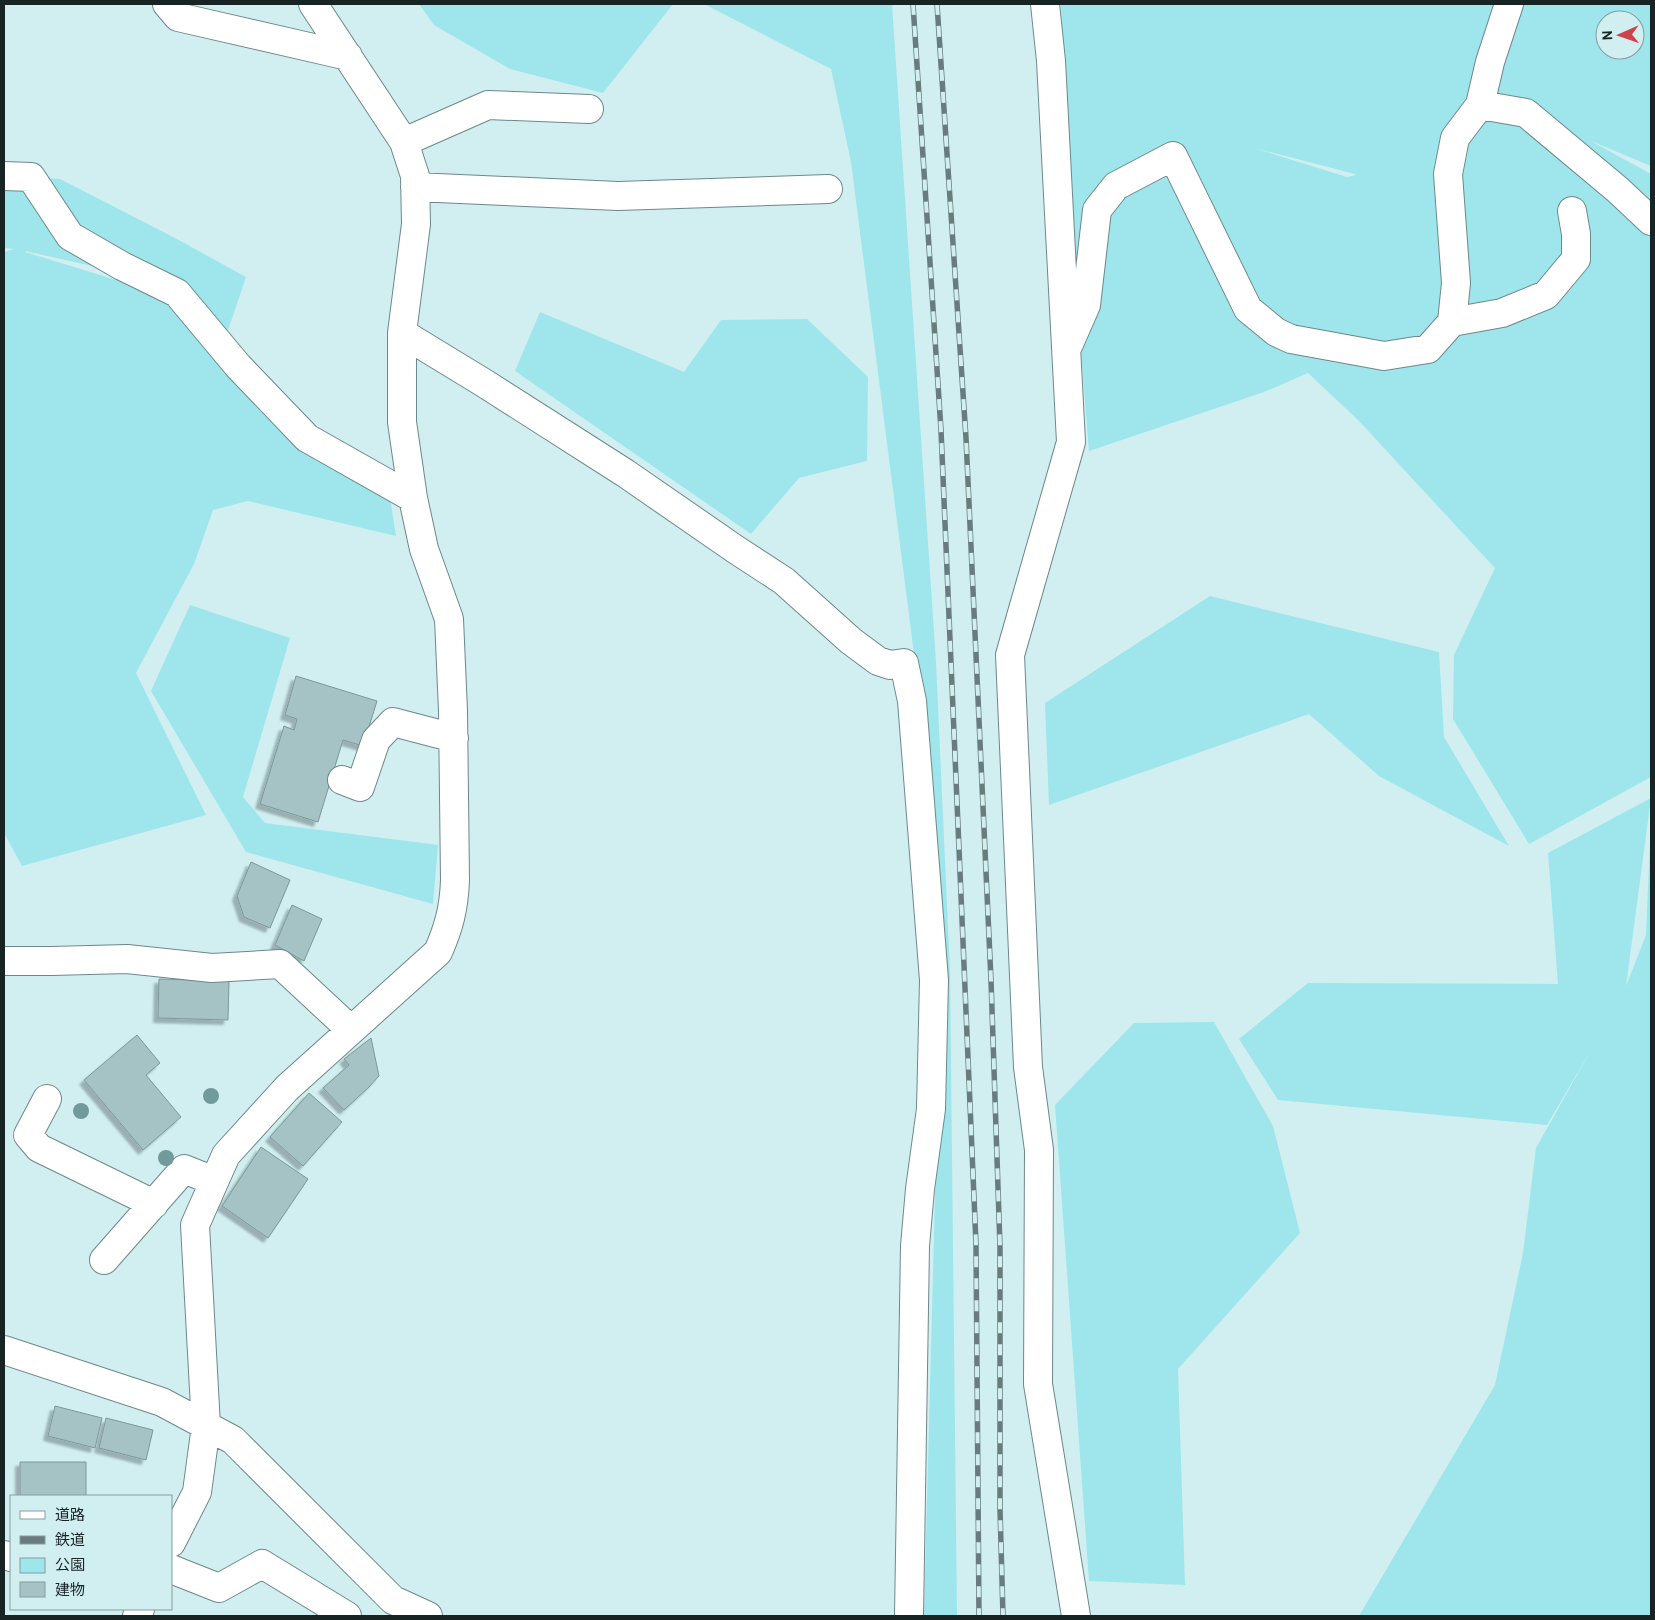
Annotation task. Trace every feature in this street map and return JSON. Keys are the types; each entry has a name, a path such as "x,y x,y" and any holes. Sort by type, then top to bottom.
{"street":[{"path":"167,4 178,17 348,56"},
{"path":"172,1541 197,1492 206,1426 195,1225 214,1181 226,1155 287,1088 438,952 448,929 454,906 454,738 449,619 424,549 413,498 402,422 402,333 416,224 415,176 404,142 313,4"},
{"path":"1045,4 1050,61 1071,442 1010,656 1028,1067 1039,1150 1038,1384 1076,1616"},
{"path":"1066,349 1086,305 1097,210 1116,186 1173,156 1248,308 1276,332 1291,339 1384,356 1428,349 1452,322 1456,283 1448,174 1455,138 1480,105 1490,62 1509,4"},
{"path":"404,142 488,105 590,109"},
{"path":"1480,105 1526,113 1618,190 1651,221"},
{"path":"4,176 31,177 70,236 122,266 177,293 238,366 306,438 413,498"},
{"path":"415,187 618,196 828,189"},
{"path":"1452,322 1502,313 1546,295 1576,259 1576,234 1572,211"},
{"path":"402,333 625,473 734,549 784,581 873,658 890,665 904,663 912,701 934,980 931,1109 920,1189 915,1246 908,1616"},
{"path":"342,780 360,787 376,740 393,722 454,738"},
{"path":"4,961 127,959 212,968 280,964 351,1030"},
{"path":"47,1099 28,1135 39,1148 154,1204"},
{"path":"104,1260 184,1169 214,1181"},
{"path":"4,1350 162,1402 233,1440 393,1600 428,1616"},
{"path":"172,1569 219,1588 262,1564 347,1616"}],"green space":[{"path":"419,4 673,4 603,93 510,69 434,25"},
{"path":"704,4 892,4 936,662 950,970 957,1616 924,1616 941,969 920,687 913,646 851,162 831,69"},
{"path":"1061,4 1651,4 1651,166 1591,141 1651,174 1651,777 1529,844 1453,719 1454,655 1495,568 1358,420 1308,373 1264,392 1089,451 1065,116","holes":["1254,148 1355,174 1347,177"]},
{"path":"4,176 60,179 246,277 225,339 175,300 390,498 396,536 248,501 213,510 194,564 136,673 206,815 22,866 4,833 4,252 14,249 4,248","holes":["25,251 146,278 169,296"]},
{"path":"540,312 684,372 721,320 807,319 868,377 867,461 799,478 751,534 515,371"},
{"path":"1210,596 1439,652 1444,737 1509,846 1379,776 1309,714 1049,805 1045,703"},
{"path":"190,605 290,638 243,797 265,823 438,845 433,904 246,852 151,691"},
{"path":"1651,798 1626,986 1646,935 1651,817 1651,1616 1359,1616 1495,1385 1523,1253 1536,1148 1591,1050 1547,1125 1278,1100 1239,1039 1308,983 1558,984 1548,853"},
{"path":"1214,1022 1273,1126 1300,1233 1178,1369 1185,1585 1089,1581 1055,1105 1134,1023"}],"building":[{"path":"296,676 377,701 363,746 343,740 318,822 260,804 284,726 294,730 297,719 285,715"},
{"path":"251,862 290,880 270,928 244,917 237,896"},
{"path":"292,905 322,919 304,961 275,945"},
{"path":"159,979 229,981 228,1020 158,1018"},
{"path":"137,1035 160,1063 146,1075 181,1117 143,1150 84,1080"},
{"path":"371,1038 379,1076 344,1110 323,1088 349,1065 344,1059"},
{"path":"309,1093 342,1122 303,1166 270,1137"},
{"path":"261,1147 308,1179 268,1238 222,1206"},
{"path":"55,1406 102,1418 95,1448 48,1436"},
{"path":"106,1418 153,1430 146,1460 99,1448"},
{"path":"20,1462 86,1462 86,1495 20,1495"}],"railway":[{"path":"913,4 941,430 976,1244 979,1616"},
{"path":"937,4 966,438 991,980 1000,1247 1000,1509 1003,1616"}]}
